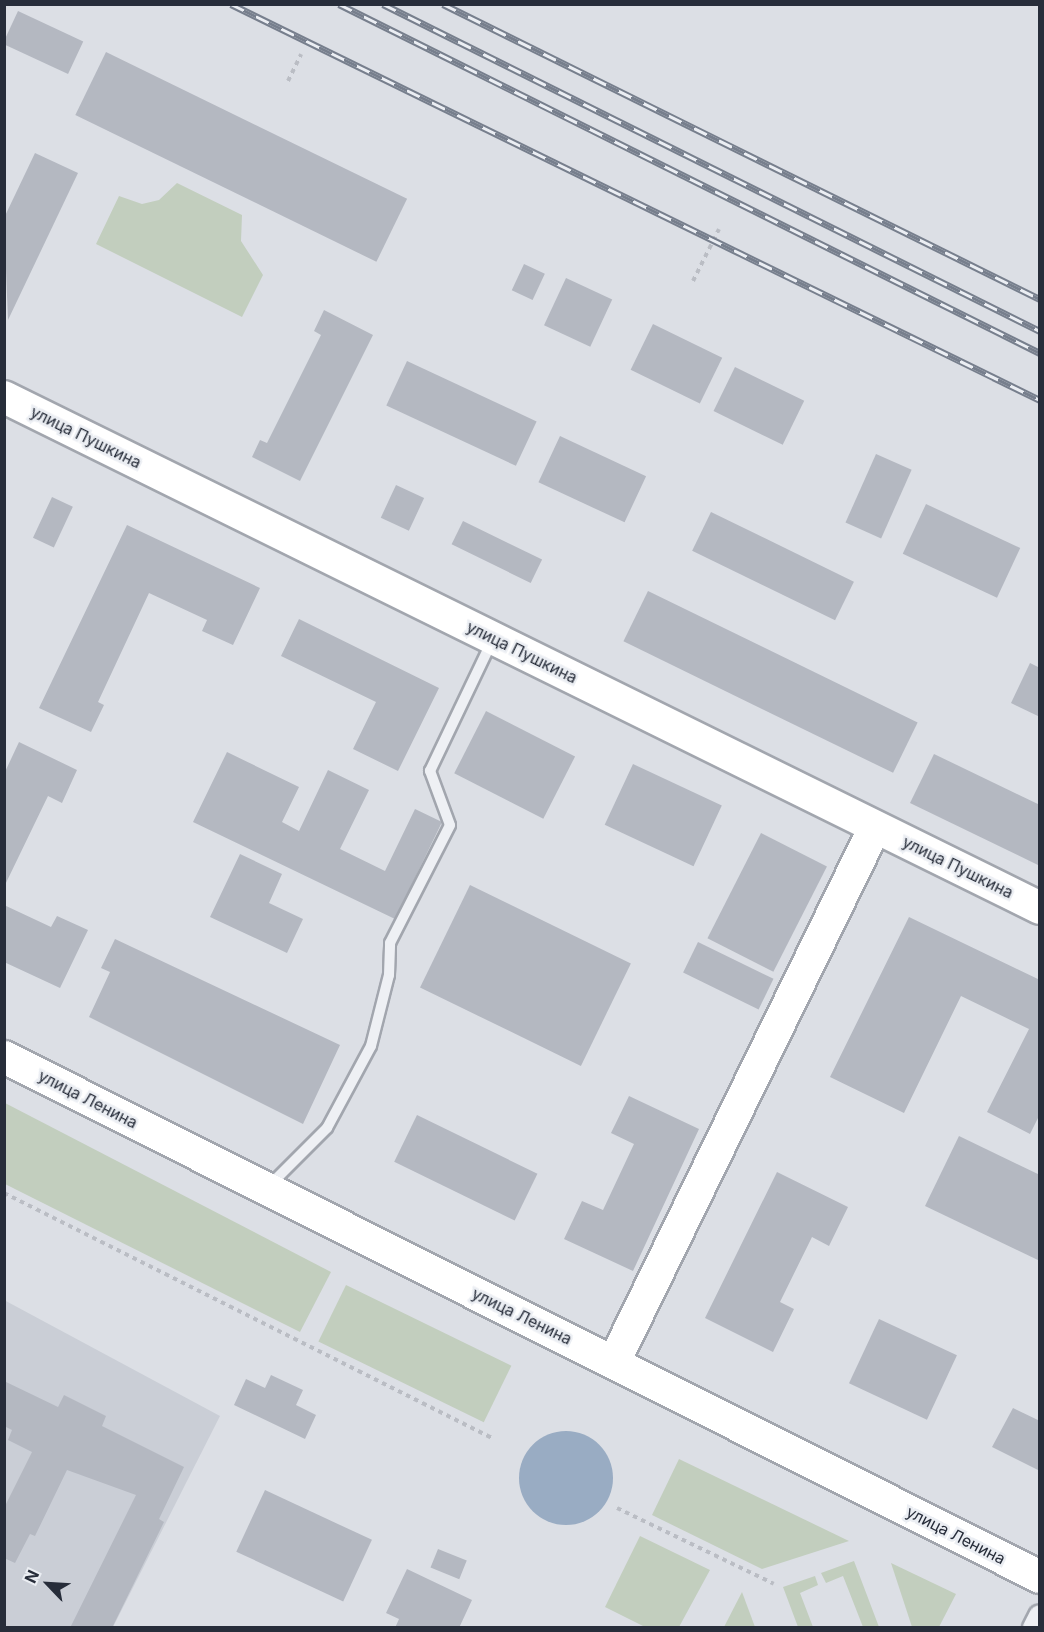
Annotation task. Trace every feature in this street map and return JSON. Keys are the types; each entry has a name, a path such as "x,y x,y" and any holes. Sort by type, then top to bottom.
{"street":[{"name":"улица Пушкина","path":"4,397 1040,908"},
{"path":"614,1362 875,827"},
{"name":"улица Ленина","path":"4,1057 1040,1577"},
{"path":"1034,1628 1040,1616"}],"lane":[{"path":"267,1189 327,1128 371,1046 389,975 390,943 450,825 430,771 493,638"}],"path":[{"path":"288,81 301,54"},
{"path":"693,280 718,229"},
{"path":"4,1193 494,1439"},
{"path":"617,1508 774,1584"}],"shaded area":[{"path":"4,1300 220,1416 113,1627 5,1627"}],"green space":[{"path":"177,183 242,215 241,241 263,275 242,317 96,244 119,196 142,204 159,200"},
{"path":"5,1103 331,1272 300,1332 5,1184"},
{"path":"346,1285 511,1366 484,1422 318,1342"},
{"path":"679,1459 849,1541 762,1569 652,1515"},
{"path":"640,1536 710,1570 679,1627 645,1627 605,1607"},
{"path":"854,1561 879,1627 863,1627 843,1576 826,1583 821,1573"},
{"path":"891,1563 956,1594 939,1627 912,1627"},
{"path":"815,1576 818,1585 800,1593 813,1627 798,1627 783,1587"},
{"path":"742,1592 755,1627 724,1627"}],"water":[{"path":"566,1431 584,1435 599,1445 609,1460 613,1478 609,1496 599,1511 584,1521 566,1525 548,1521 533,1511 523,1496 519,1478 523,1460 533,1445 548,1435"}],"building":[{"path":"18,11 83,41 68,74 4,44"},
{"path":"106,52 407,199 376,262 75,115"},
{"path":"35,153 78,173 8,320 4,218"},
{"path":"524,264 545,274 533,300 512,290"},
{"path":"566,278 612,300 590,347 544,325"},
{"path":"324,310 373,335 300,481 252,457 260,440 267,443 321,335 314,331"},
{"path":"653,324 722,358 700,404 631,370"},
{"path":"407,361 537,421 516,466 386,405"},
{"path":"735,367 804,401 783,445 714,411"},
{"path":"560,436 646,476 625,522 538,482"},
{"path":"876,454 912,470 881,538 845,523"},
{"path":"396,485 424,498 409,531 381,518"},
{"path":"52,497 73,507 54,548 33,538"},
{"path":"926,504 1020,548 997,598 903,554"},
{"path":"711,512 854,582 835,620 692,551"},
{"path":"463,521 542,560 531,583 452,544"},
{"path":"127,525 260,588 233,645 202,631 207,620 149,593 98,702 104,705 91,732 39,708"},
{"path":"648,591 918,723 893,773 623,641"},
{"path":"299,619 439,688 398,771 353,749 376,702 281,656"},
{"path":"1030,663 1040,668 1040,717 1011,703"},
{"path":"486,711 575,756 543,819 454,773"},
{"path":"19,742 77,770 62,803 48,796 4,887 4,774"},
{"path":"227,752 299,787 282,822 299,831 328,770 369,790 340,849 385,871 415,809 442,822 395,919 193,822"},
{"path":"934,754 1040,805 1040,866 910,803"},
{"path":"633,764 722,805 694,866 605,825"},
{"path":"761,833 827,867 773,972 707,938"},
{"path":"240,854 282,874 269,903 303,919 287,953 210,917"},
{"path":"470,885 631,963 581,1066 420,987"},
{"path":"4,905 51,927 57,916 88,930 60,988 4,962"},
{"path":"909,917 1040,980 1040,1114 1030,1134 987,1112 1029,1029 961,996 904,1113 830,1077"},
{"path":"115,939 340,1045 303,1124 89,1017 110,972 101,968"},
{"path":"698,942 773,979 759,1009 683,973"},
{"path":"629,1096 699,1129 633,1271 564,1239 582,1201 603,1210 634,1144 611,1133"},
{"path":"417,1115 537,1174 515,1220 394,1162"},
{"path":"959,1136 1040,1175 1040,1261 925,1206"},
{"path":"777,1172 848,1207 829,1246 812,1237 780,1302 794,1309 773,1352 705,1318"},
{"path":"879,1319 957,1355 927,1420 849,1383"},
{"path":"271,1375 303,1390 296,1405 316,1415 305,1439 234,1405 246,1379 265,1388"},
{"path":"4,1381 58,1407 64,1395 106,1416 102,1426 184,1467 159,1519 164,1522 112,1628 70,1628 136,1495 67,1470 35,1536 30,1534 15,1563 4,1558 4,1508 32,1452 8,1440 12,1430 4,1426"},
{"path":"1013,1408 1040,1421 1040,1471 992,1447"},
{"path":"265,1490 372,1540 343,1601 236,1552"},
{"path":"438,1549 467,1561 459,1579 431,1568"},
{"path":"407,1569 472,1600 459,1628 395,1628 399,1619 386,1613"}],"railway":[{"path":"231,4 1040,400"},
{"path":"339,4 1040,353"},
{"path":"383,4 1040,331"},
{"path":"443,4 1040,299"}]}
